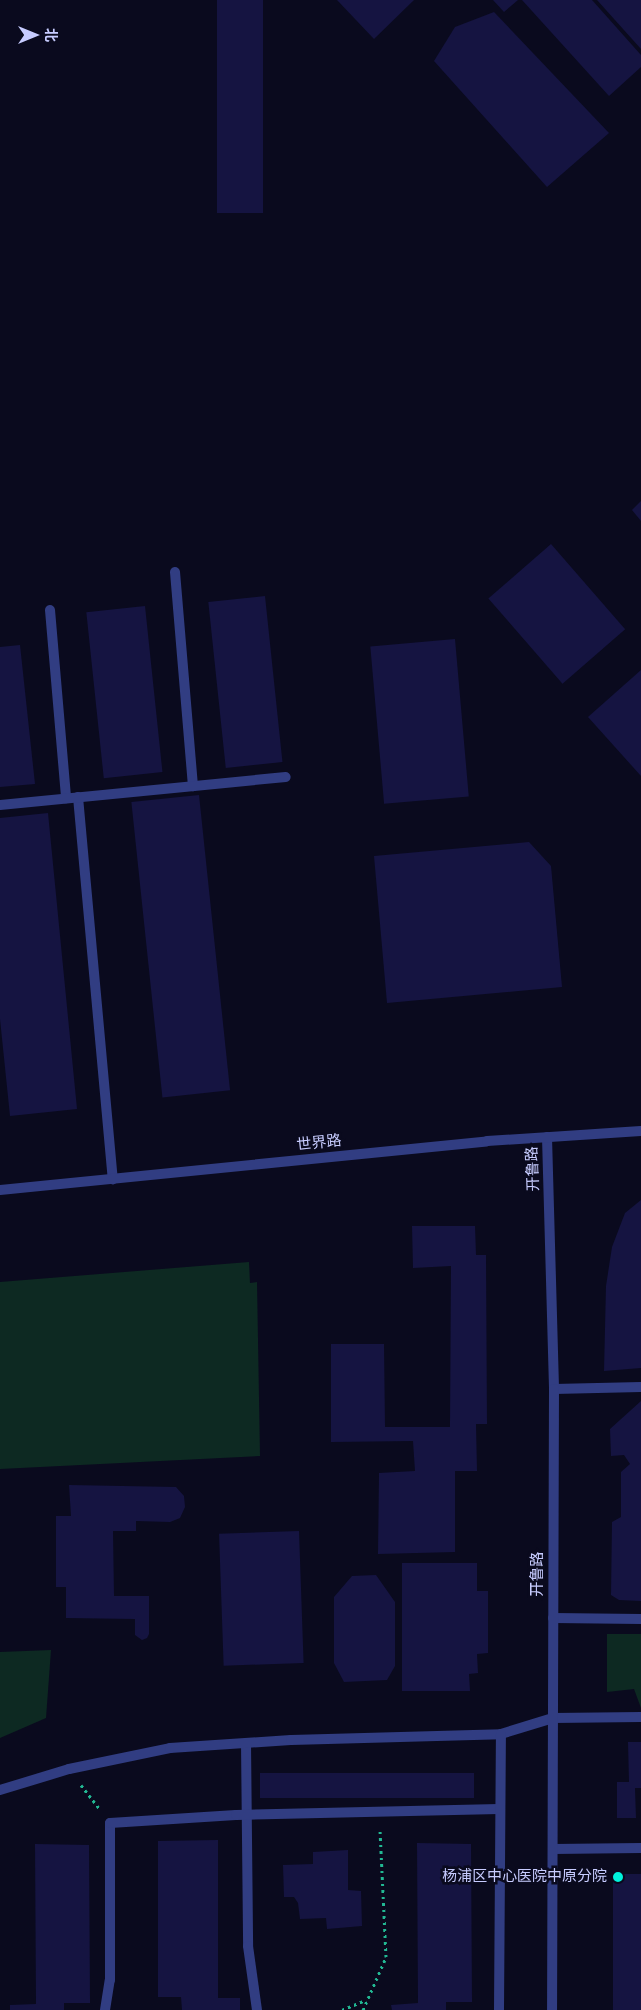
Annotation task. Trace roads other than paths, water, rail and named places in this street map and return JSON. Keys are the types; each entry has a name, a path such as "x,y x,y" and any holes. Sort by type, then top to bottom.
{"street":[{"path":"175,572 193,786"},
{"path":"50,610 66,798"},
{"path":"0,805 286,777"},
{"path":"78,797 113,1179"},
{"name":"世界路","path":"0,1190 547,1137 641,1131"},
{"name":"开鲁路","path":"547,1137 554,1389 552,2010"},
{"path":"554,1389 641,1387"},
{"path":"553,1618 641,1619"},
{"path":"0,1790 69,1769 170,1748 246,1743 501,1734 553,1718 641,1717"},
{"path":"499,2010 501,1734"},
{"path":"246,1743 248,1946 257,2010"},
{"path":"105,2010 110,1980 110,1822 246,1815 499,1809"},
{"path":"553,1849 641,1848"}],"place":[{"name":"杨浦区中心医院中原分院","path":"618,1877"}]}
